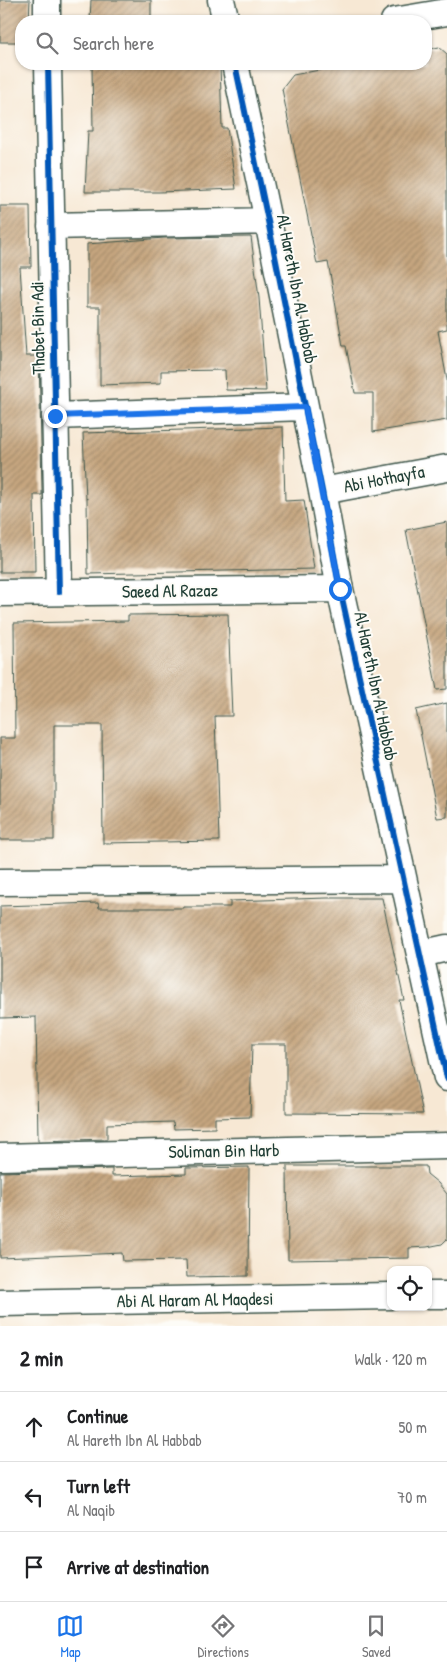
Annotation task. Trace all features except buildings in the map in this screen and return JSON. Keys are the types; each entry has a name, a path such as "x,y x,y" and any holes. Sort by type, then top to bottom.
{"street":[{"path":"47,0 47,15"},
{"path":"222,0 225,15"},
{"path":"429,15 447,12"},
{"name":"Thabet Bin Adi","path":"48,70 59,592"},
{"name":"Al Hareth Ibn Al Habbab","path":"236,70 322,491 340,589 447,1078"},
{"path":"50,226 268,221"},
{"path":"55,416 305,407"},
{"name":"Abi Hothayfa","path":"322,491 447,468"},
{"name":"Saeed Al Razaz","path":"0,593 340,589"},
{"path":"0,882 403,880"},
{"path":"420,954 447,948"},
{"name":"Soliman Bin Harb","path":"0,1157 447,1146"},
{"path":"432,1295 447,1295"},
{"name":"Abi Al Haram Al Maqdesi","path":"0,1303 387,1296"}],"cycle path":[{"path":"48,70 59,592"},
{"path":"236,70 322,491 340,589 447,1078"}],"route":[{"path":"55,416 305,407 340,589"}]}
